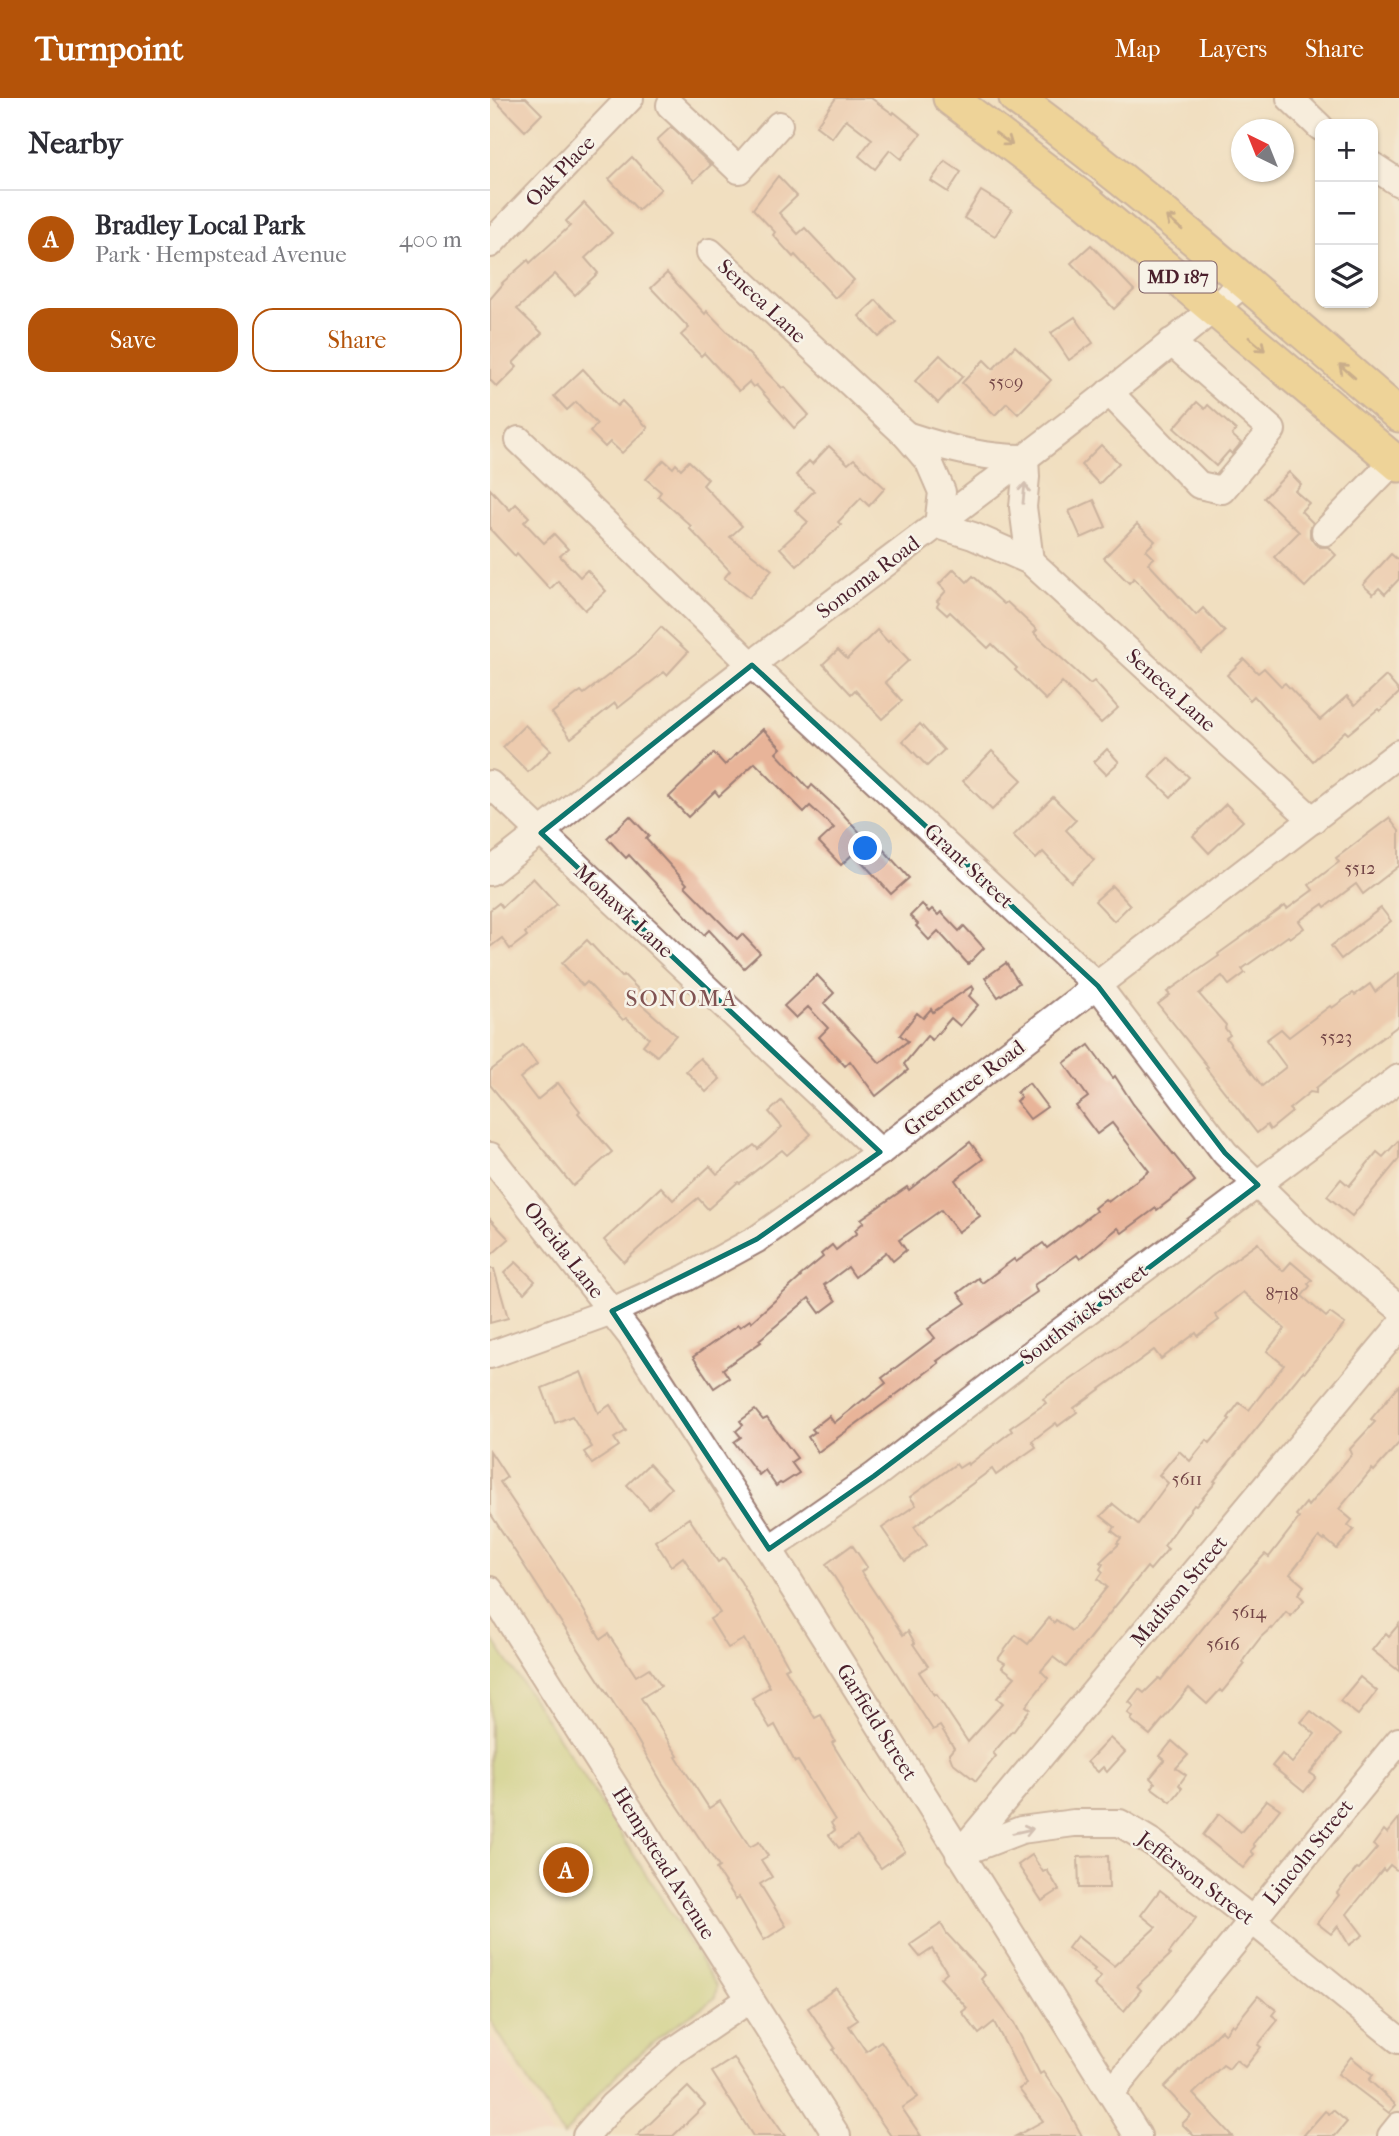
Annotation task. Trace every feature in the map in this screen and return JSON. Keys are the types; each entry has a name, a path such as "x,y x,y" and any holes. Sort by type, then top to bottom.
{"main road":[{"name":"MD 187","path":"950,98 1086,201 1397,463"},
{"name":"MD 187","path":"1016,98 1076,142 1245,282 1399,415"}],"street":[{"name":"Oak Place","path":"490,244 630,98"},
{"path":"1290,98 1315,122"},
{"path":"669,100 739,170 779,125"},
{"path":"1378,169 1399,183"},
{"name":"Seneca Lane","path":"710,252 906,436 929,462 942,492 938,524 1001,547 1030,561 1313,820"},
{"name":"Sonoma Road","path":"490,872 752,665 1025,458 1245,282"},
{"path":"1109,392 1199,485 1222,489 1272,430 1171,342"},
{"name":"Seneca Lane","path":"906,436 995,458 1025,458"},
{"name":"Grant Street","path":"519,440 752,665 1098,986 1225,1153 1306,1233 1399,1308"},
{"path":"1025,458 1023,507 1030,561"},
{"path":"1325,532 1397,463"},
{"name":"Greentree Road","path":"490,1355 612,1311 686,1278 757,1239 880,1152 1399,754"},
{"name":"Mohawk Lane","path":"490,785 880,1152"},
{"name":"Southwick Street","path":"769,1549 874,1476 1057,1334 1399,1078"},
{"name":"Oneida Lane","path":"490,1156 612,1311"},
{"name":"Garfield Street","path":"612,1311 769,1549 1138,2136"},
{"name":"Madison Street","path":"959,1854 1399,1327"},
{"name":"Hempstead Avenue","path":"490,1590 837,2136"},
{"name":"Lincoln Street","path":"1111,2093 1399,1741"},
{"name":"Jefferson Street","path":"959,1854 1021,1830 1074,1823 1120,1823 1153,1843 1399,2040"},
{"path":"586,2136 612,2106 672,2052 750,1999"},
{"path":"1391,2136 1399,2126"}],"highlighted area":[{"path":"752,665 1098,986 1225,1153 1258,1185 874,1476 769,1549 612,1311 757,1239 880,1152 541,833"}],"shaded area":[{"path":"490,2034 553,2136 490,2136"}],"green space":[{"path":"490,1635 574,1761 717,1986 715,1998 638,2055 586,2108 564,2136 490,2020"}],"building":[{"path":"493,98 526,98 542,114 525,131"},
{"path":"836,98 871,98 921,134 901,159 890,150 875,169 859,156 872,139 846,119 832,138 816,126"},
{"path":"671,127 711,165 694,181 657,140"},
{"path":"632,157 661,189 638,210 609,179"},
{"path":"945,161 961,172 948,192 931,181"},
{"path":"778,176 797,196 779,213 798,234 805,228 854,280 835,298 795,255 793,257 773,235 775,232 753,209"},
{"path":"981,191 1012,210 995,236 964,218"},
{"path":"584,203 612,233 585,258 598,273 575,295 555,274 517,309 542,333 513,363 517,367 497,387 490,380 490,299 502,283 528,260 530,263 570,226 566,221"},
{"path":"1091,245 1134,290 1114,309 1071,263"},
{"path":"667,273 705,314 707,311 782,388 784,387 809,415 794,428 756,385 753,387 749,382 739,391 704,353 701,356 681,335 689,328 651,288"},
{"path":"876,300 896,322 879,337 859,316"},
{"path":"1075,317 1093,343 1069,360 1051,333"},
{"path":"1015,346 1051,380 1018,414 1007,403 995,415 962,383 984,360 993,369"},
{"path":"940,355 963,376 938,403 915,381"},
{"path":"583,369 617,406 622,401 648,428 622,453 610,442 605,447 590,432 597,424 576,402 567,410 554,396"},
{"path":"1197,402 1205,409 1208,405 1236,430 1232,435 1241,443 1232,454 1229,451 1216,466 1174,428"},
{"path":"1101,445 1119,463 1099,484 1081,465"},
{"path":"829,446 848,464 854,459 885,488 869,506 861,498 838,522 841,525 797,566 780,548 808,522 795,510 814,491 796,475 809,461 812,464"},
{"path":"664,460 673,468 676,464 681,469 689,461 708,479 703,485 742,526 730,537 772,570 749,598 724,578 730,571 689,528 691,526 658,496 661,492 646,479"},
{"path":"1289,472 1301,484 1295,491 1309,503 1301,511 1313,523 1310,537 1315,544 1328,547 1336,555 1305,587 1274,557 1299,532 1264,498"},
{"path":"490,489 510,510 516,504 529,517 524,522 544,543 554,534 568,549 560,556 580,577 587,570 606,591 585,610 558,581 550,589 517,553 515,556 490,529"},
{"path":"1094,500 1106,527 1081,538 1069,511"},
{"path":"1137,524 1155,541 1146,550 1154,558 1148,563 1196,615 1203,608 1225,632 1202,653 1134,578 1129,583 1104,558"},
{"path":"1391,554 1399,561 1399,579 1385,594 1379,588 1373,594 1363,585"},
{"path":"954,569 967,582 973,576 1004,604 1007,602 1037,630 1034,633 1036,635 1090,684 1094,681 1118,708 1101,723 1062,682 1046,700 992,644 988,648 950,612 947,615 937,606 937,601 946,591 939,584"},
{"path":"661,627 688,652 667,675 664,672 618,708 615,703 571,738 552,713 581,691 584,694 636,654"},
{"path":"877,630 909,660 885,682 902,701 882,719 855,690 851,694 823,664 838,650 847,659"},
{"path":"1244,659 1258,673 1264,668 1281,686 1285,683 1320,720 1347,696 1355,705 1386,676 1399,693 1380,711 1378,709 1348,734 1345,731 1313,761 1254,696 1250,700 1227,675"},
{"path":"920,724 944,750 927,766 903,741"},
{"path":"525,725 551,750 528,772 503,747"},
{"path":"763,729 781,748 776,753 809,789 812,785 878,852 882,848 909,878 891,894 854,853 841,865 819,842 834,828 810,806 804,812 755,763 719,796 715,791 688,817 669,797 714,753 725,765"},
{"path":"1107,749 1119,762 1106,774 1094,762"},
{"path":"992,751 1022,780 992,810 963,781"},
{"path":"1168,758 1189,777 1171,797 1150,777"},
{"path":"1053,797 1076,820 1066,830 1094,860 1071,882 1043,852 1036,859 1013,836"},
{"path":"1226,804 1243,821 1209,853 1193,836"},
{"path":"630,816 649,836 646,839 687,884 685,886 737,939 742,934 760,953 744,968 709,930 704,935 629,855 626,858 607,838"},
{"path":"1389,818 1399,831 1399,866 1363,894 1356,884 1325,907 1323,904 1299,921 1304,928 1290,938 1288,936 1242,969 1245,973 1229,985 1222,976 1199,994 1226,1025 1230,1035 1226,1038 1262,1086 1286,1067 1266,1040 1281,1029 1289,1037 1330,1006 1332,1008 1370,984 1375,992 1399,973 1399,1025 1322,1083 1316,1088 1316,1093 1310,1092 1289,1109 1292,1112 1270,1130 1267,1125 1257,1133 1158,1004 1170,995 1167,992 1219,956 1218,954 1285,906 1287,909 1313,890 1309,885 1339,862 1336,858"},
{"path":"533,878 557,904 525,933 527,936 510,949 502,938 490,947 490,910 499,903 502,907"},
{"path":"1112,886 1130,905 1114,921 1095,901"},
{"path":"922,904 929,912 932,909 938,915 941,912 959,931 964,926 984,948 968,964 938,931 929,940 910,916"},
{"path":"1381,908 1391,921 1341,959 1331,946"},
{"path":"587,940 622,977 624,975 647,998 641,1004 676,1035 657,1056 643,1045 649,1038 626,1018 623,1020 587,982 583,986 562,963"},
{"path":"1006,963 1019,983 998,997 985,978"},
{"path":"817,975 834,993 824,1003 880,1063 908,1041 900,1035 917,1013 923,1018 931,1009 933,1012 972,986 974,989 969,996 978,1005 960,1026 951,1018 932,1040 927,1036 904,1064 908,1070 876,1096 850,1061 845,1066 819,1037 828,1028 808,1007 796,1018 784,1006"},
{"path":"1089,1045 1195,1181 1122,1233 1118,1228 1080,1259 1077,1255 1034,1285 1037,1292 937,1361 939,1363 818,1452 808,1437 815,1432 812,1429 829,1416 834,1423 886,1383 882,1378 935,1338 928,1329 966,1303 958,1293 978,1278 982,1283 1014,1259 1016,1262 1043,1243 1047,1248 1096,1211 1094,1208 1105,1199 1108,1202 1149,1171 1112,1123 1097,1134 1076,1106 1088,1097 1064,1063"},
{"path":"523,1046 537,1064 520,1078 537,1100 558,1083 580,1111 578,1113 612,1152 573,1186 490,1085 490,1071"},
{"path":"700,1058 720,1079 706,1092 686,1071"},
{"path":"1029,1083 1047,1107 1030,1119 1016,1101 1021,1097 1017,1092"},
{"path":"781,1101 811,1134 787,1155 782,1150 738,1182 708,1209 698,1198 624,1262 604,1240 661,1187 673,1200 710,1166 717,1174 754,1145 758,1149 782,1127 769,1112"},
{"path":"1399,1140 1399,1159 1352,1216 1327,1196 1341,1179 1349,1186 1377,1152 1383,1157"},
{"path":"970,1142 983,1159 955,1180 980,1216 958,1232 941,1210 899,1240 906,1250 893,1261 886,1252 855,1277 848,1267 824,1285 836,1301 820,1313 809,1298 759,1340 761,1342 723,1369 729,1378 714,1388 693,1357 738,1325 740,1327 750,1320 751,1322 823,1257 821,1254 832,1245 836,1250 857,1233 855,1230 864,1222 861,1219 907,1187 909,1190"},
{"path":"490,1219 509,1239 490,1256"},
{"path":"1258,1243 1283,1271 1291,1262 1312,1280 1302,1296 1326,1317 1330,1313 1345,1324 1305,1372 1303,1371 1196,1506 1194,1505 1164,1546 1168,1549 1150,1570 1147,1567 1066,1667 1053,1657 1041,1671 1048,1678 1026,1706 1030,1709 993,1753 996,1756 976,1781 952,1762 949,1754 954,1748 940,1726 933,1730 826,1564 852,1545 867,1567 861,1572 903,1635 908,1631 915,1643 913,1644 928,1666 919,1672 968,1742 1003,1703 997,1698 1015,1677 1002,1667 1005,1663 998,1659 1016,1635 1028,1644 1049,1618 1072,1631 1107,1587 1098,1579 1103,1572 1100,1569 1103,1564 1100,1562 1119,1544 1117,1543 1121,1538 1112,1531 1115,1527 1101,1516 1113,1504 1138,1524 1168,1483 1159,1475 1179,1451 1190,1461 1207,1440 1210,1443 1230,1419 1228,1418 1239,1403 1249,1410 1284,1365 1267,1351 1285,1329 1243,1292 1215,1315 1219,1320 1198,1336 1196,1333 1161,1359 1154,1350 1074,1408 1077,1412 1058,1426 1056,1423 1032,1441 1036,1447 996,1475 992,1469 914,1527 927,1545 905,1561 882,1528 916,1505 910,1497 956,1464 959,1468 967,1463 968,1465 1012,1431 1010,1428 1046,1403 1043,1399 1175,1307"},
{"path":"516,1262 535,1281 524,1293 504,1273"},
{"path":"490,1269 494,1269 508,1318 490,1323"},
{"path":"581,1372 598,1413 610,1405 626,1431 614,1438 619,1446 592,1464 584,1452 592,1447 572,1416 555,1423 542,1388"},
{"path":"1399,1385 1399,1443 1374,1471 1372,1469 1339,1509 1352,1520 1348,1525 1354,1530 1337,1549 1319,1537 1290,1574 1304,1586 1298,1594 1304,1600 1291,1616 1286,1612 1272,1629 1261,1637 1244,1659 1245,1664 1222,1692 1220,1690 1207,1704 1189,1688 1150,1735 1131,1720 1133,1717 1128,1713 1134,1706 1129,1702 1139,1689 1144,1693 1159,1678 1161,1680 1239,1583 1265,1554 1269,1557 1299,1518 1296,1515 1306,1503 1308,1506 1352,1454 1350,1449 1375,1422 1371,1419"},
{"path":"755,1410 763,1420 767,1418 797,1458 791,1462 799,1473 776,1486 765,1470 759,1475 734,1442 741,1437 736,1431 743,1425 740,1421"},
{"path":"490,1451 507,1477 500,1482 601,1639 608,1634 636,1676 649,1668 661,1686 641,1698 709,1808 720,1801 750,1847 759,1842 768,1856 761,1860 772,1877 760,1884 786,1926 764,1940 739,1897 736,1899 716,1869 719,1867 490,1513"},
{"path":"649,1464 671,1488 649,1509 627,1485"},
{"path":"689,1518 718,1562 724,1558 741,1582 789,1667 785,1669 815,1718 821,1715 835,1741 832,1743 867,1799 905,1851 881,1868 857,1836 839,1848 829,1835 835,1830 831,1823 835,1820 798,1761 795,1762 775,1725 770,1728 752,1698 770,1687 744,1639 728,1648 710,1619 720,1613 683,1557 671,1566 655,1541"},
{"path":"1399,1624 1399,1671 1372,1650 1386,1633 1389,1636"},
{"path":"1360,1677 1377,1691 1358,1715 1340,1701"},
{"path":"1311,1711 1341,1735 1310,1773 1316,1777 1304,1792 1272,1766 1282,1754 1292,1763 1315,1734 1301,1722"},
{"path":"1110,1738 1125,1752 1107,1772 1103,1767 1098,1772 1087,1762"},
{"path":"1172,1741 1188,1755 1176,1768 1186,1775 1179,1785 1182,1788 1171,1802 1152,1788 1155,1783 1150,1778 1165,1760 1160,1756"},
{"path":"1267,1800 1280,1809 1253,1844 1255,1846 1251,1851 1254,1854 1243,1868 1203,1835 1219,1814 1241,1832"},
{"path":"1399,1818 1399,1872 1390,1865 1385,1871 1383,1869 1347,1914 1363,1935 1349,1945 1338,1926 1331,1934 1317,1923 1357,1868 1359,1869 1377,1848 1373,1845 1384,1830 1387,1833"},
{"path":"1032,1855 1043,1872 1047,1870 1059,1890 1042,1901 1018,1865"},
{"path":"1108,1856 1109,1888 1079,1888 1078,1857"},
{"path":"1160,1890 1196,1918 1170,1955 1137,1986 1141,1990 1124,2011 1094,1985 1101,1977 1093,1971 1095,1969 1068,1948 1077,1936 1114,1966 1156,1927 1141,1915"},
{"path":"941,1924 985,1975 981,1979 1014,2023 1040,2074 1043,2072 1062,2099 1082,2136 1016,2136 1043,2121 1019,2089 1026,2084 994,2022 979,2034 962,2012 967,2008 940,1978 947,1972 932,1949 920,1957 910,1945"},
{"path":"836,1988 858,2020 849,2026 866,2051 881,2041 918,2097 902,2108 921,2136 891,2136 853,2082 833,2050 835,2048 808,2008"},
{"path":"1258,1996 1276,2010 1272,2015 1278,2020 1258,2045 1261,2047 1245,2067 1236,2060 1229,2069 1223,2065 1193,2094 1232,2136 1194,2136 1182,2124 1191,2115 1164,2087 1221,2030 1225,2034 1232,2024 1234,2026"},
{"path":"1351,2057 1373,2075 1369,2080 1396,2105 1389,2113 1338,2074"},
{"path":"734,2058 785,2136 753,2136 712,2072"},
{"path":"688,2087 705,2105 673,2136 637,2136"},
{"path":"1333,2110 1347,2122 1335,2136 1303,2136 1325,2111 1329,2114"}],"place":[{"name":"Bradley Local Park","path":"566,1870"}],"district":[{"name":"SONOMA","path":"682,998"}]}
